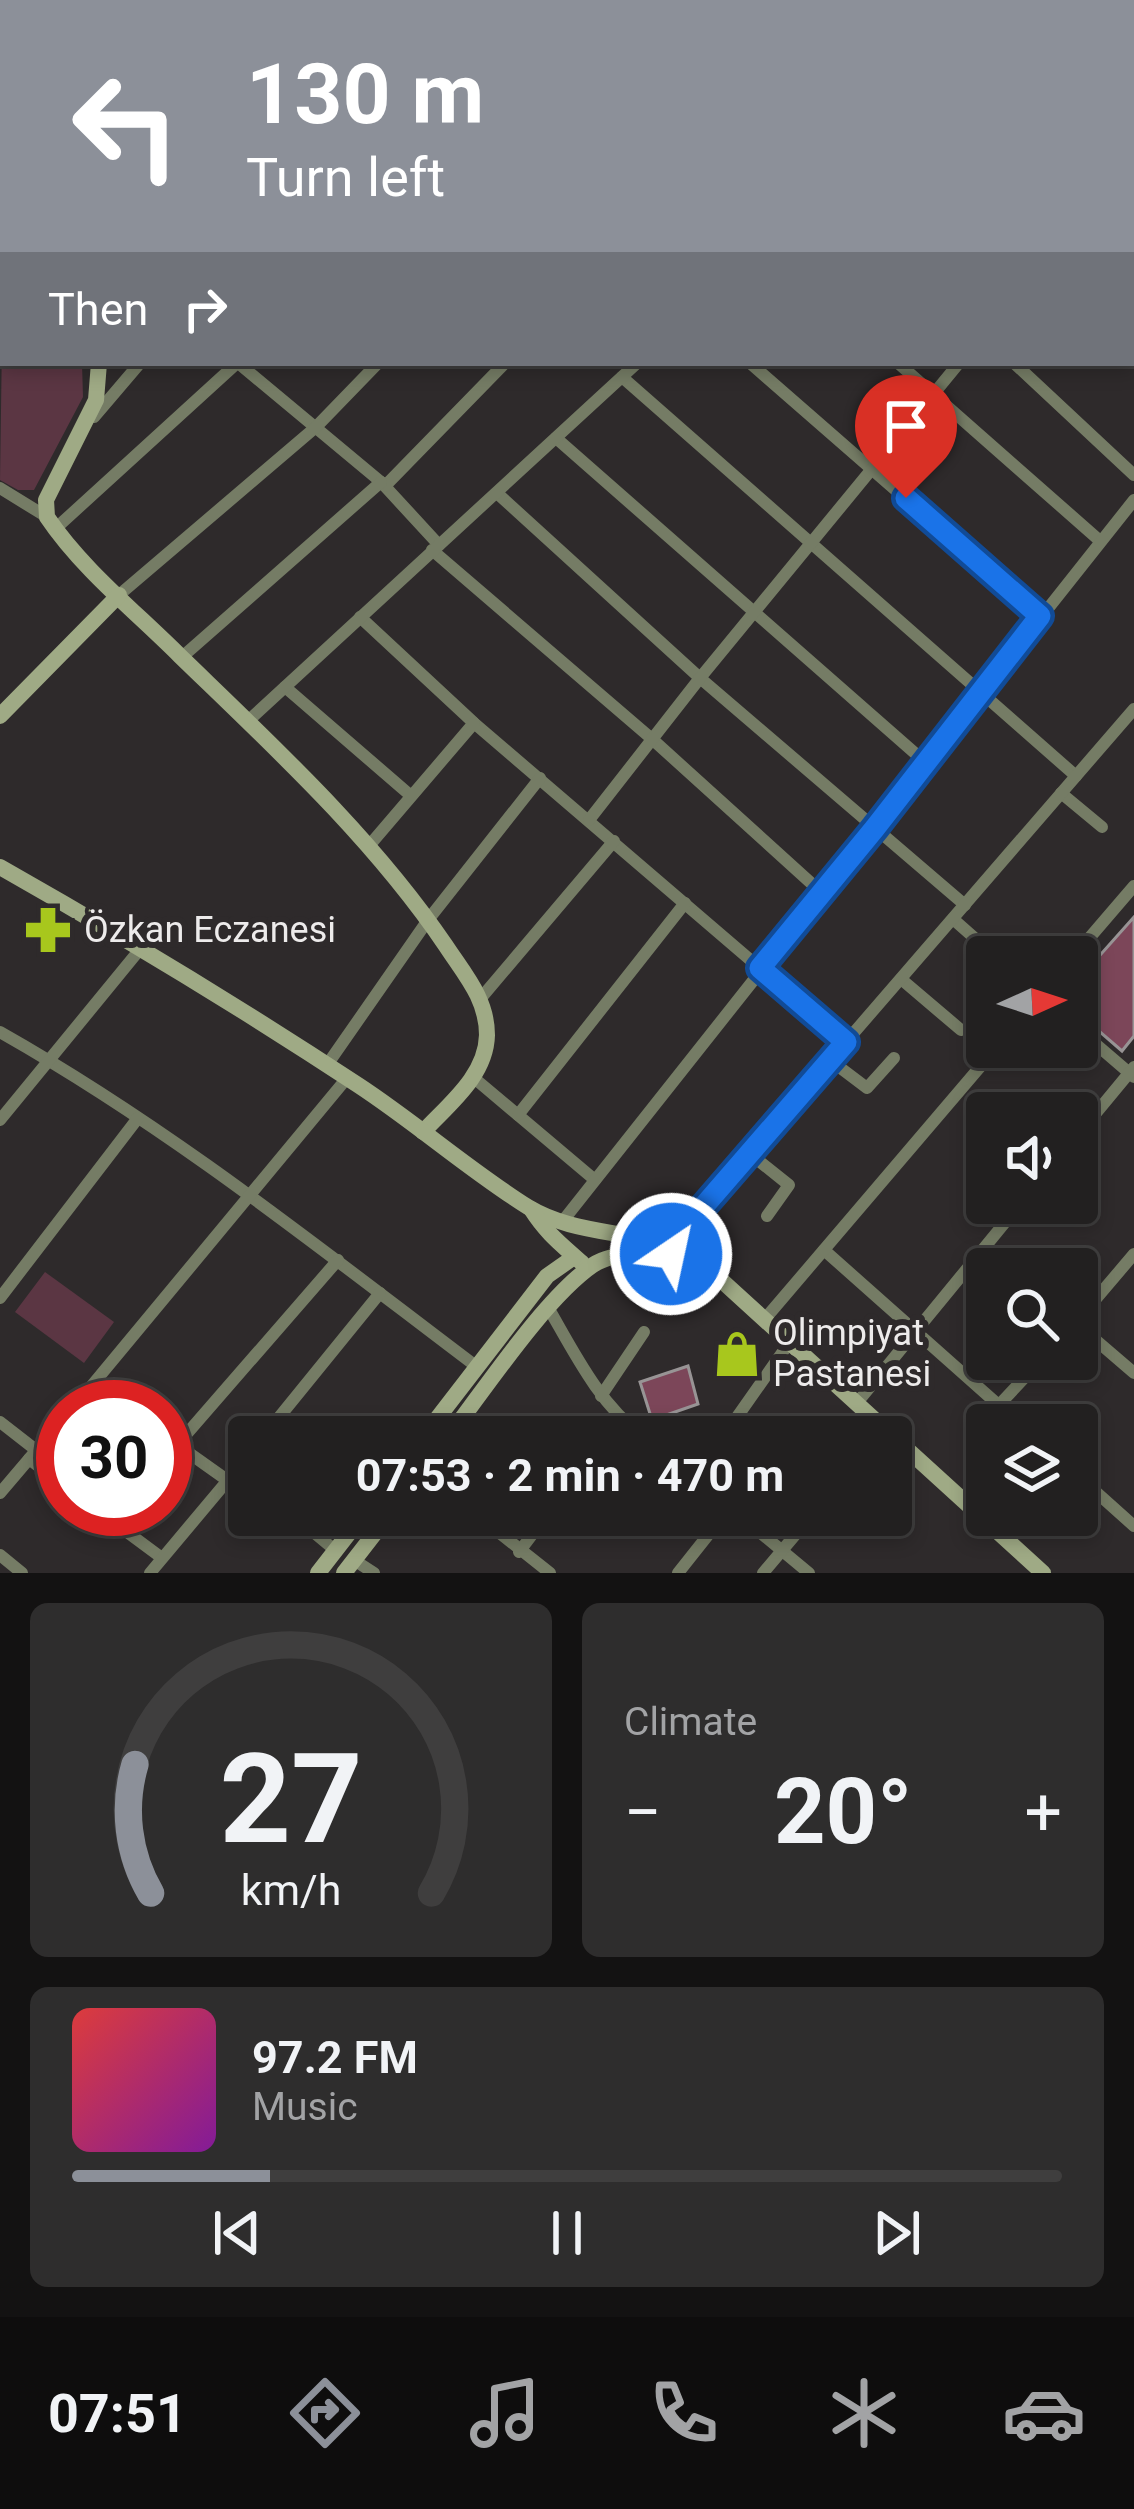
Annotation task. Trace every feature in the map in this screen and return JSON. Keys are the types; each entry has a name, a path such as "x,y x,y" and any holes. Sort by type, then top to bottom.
{"main road":[{"path":"99,366 100,387 85,426 46,500 51,523 368,847 428,920 481,998 486,1048 473,1078 423,1132"},
{"path":"0,716 118,596"},
{"path":"0,867 141,948 327,1065 530,1208 571,1226 637,1234 698,1259 865,1416"},
{"path":"530,1208 550,1239 598,1262 671,1249"},
{"path":"571,1226 573,1254"},
{"path":"465,1416 549,1309 598,1262 610,1244 604,1232"},
{"path":"547,1276 550,1239"},
{"path":"439,1416 547,1276 573,1254"},
{"path":"912,1461 1043,1573"},
{"path":"318,1573 347,1536"},
{"path":"349,1567 373,1536"}],"street":[{"path":"85,426 137,366"},
{"path":"0,488 51,523 234,366"},
{"path":"118,596 316,427 375,366"},
{"path":"182,657 383,484 502,366"},
{"path":"248,722 634,366"},
{"path":"753,366 1040,616"},
{"path":"901,366 1099,541"},
{"path":"590,820 700,678 957,366"},
{"path":"1017,366 1134,475"},
{"path":"255,368 383,484 436,548 822,893"},
{"path":"622,377 1076,776"},
{"path":"556,438 925,762"},
{"path":"498,494 700,678 964,905"},
{"path":"571,1226 595,1180 1134,500"},
{"path":"360,617 474,723 846,1042"},
{"path":"285,687 410,795"},
{"path":"671,1249 1134,710"},
{"path":"368,847 474,723"},
{"path":"327,1065 428,920 540,778"},
{"path":"1061,794 1102,827"},
{"path":"481,998 614,841"},
{"path":"1091,936 1134,886"},
{"path":"518,1115 685,903"},
{"path":"953,919 972,936"},
{"path":"0,1120 141,948"},
{"path":"901,979 961,1030"},
{"path":"0,1032 248,1192 477,1367"},
{"path":"1098,1045 1132,1073 1098,1112"},
{"path":"830,1060 867,1088 894,1058"},
{"path":"764,1320 979,1068"},
{"path":"97,1380 347,1078"},
{"path":"473,1078 595,1180"},
{"path":"0,1298 138,1118"},
{"path":"749,1153 788,1185 767,1216"},
{"path":"856,1404 1004,1224"},
{"path":"824,1250 997,1404"},
{"path":"1098,1298 1134,1254"},
{"path":"192,1417 338,1260"},
{"path":"280,1416 380,1293"},
{"path":"549,1309 617,1416"},
{"path":"601,1396 644,1332"},
{"path":"1098,1341 1134,1373"},
{"path":"738,1416 789,1343"},
{"path":"1001,1404 1023,1380"},
{"path":"0,1422 36,1458"},
{"path":"0,1493 36,1451"},
{"path":"192,1452 228,1472"},
{"path":"150,1573 228,1479"},
{"path":"1098,1494 1134,1526"},
{"path":"132,1536 162,1558"},
{"path":"318,1536 336,1551"},
{"path":"501,1536 550,1573"},
{"path":"519,1552 531,1536"},
{"path":"678,1573 707,1536"},
{"path":"763,1536 808,1573"},
{"path":"763,1573 795,1536"},
{"path":"0,1555 22,1573"},
{"path":"349,1567 374,1573"}],"shaded area":[{"path":"2,366 82,366 83,397 34,490 18,490 0,480"},
{"path":"45,1272 114,1322 84,1363 15,1312"}],"building":[{"path":"1134,917 1134,1036 1122,1051 1098,1030 1098,957"},
{"path":"688,1366 698,1404 651,1416 640,1382"}],"place":[{"name":"Özkan Eczanesi","path":"48,930"},
{"name":"Olimpiyat Pastanesi","path":"737,1354"}],"route":[{"path":"671,1254 671,1244 846,1042 760,968 1040,616 906,498"}]}
